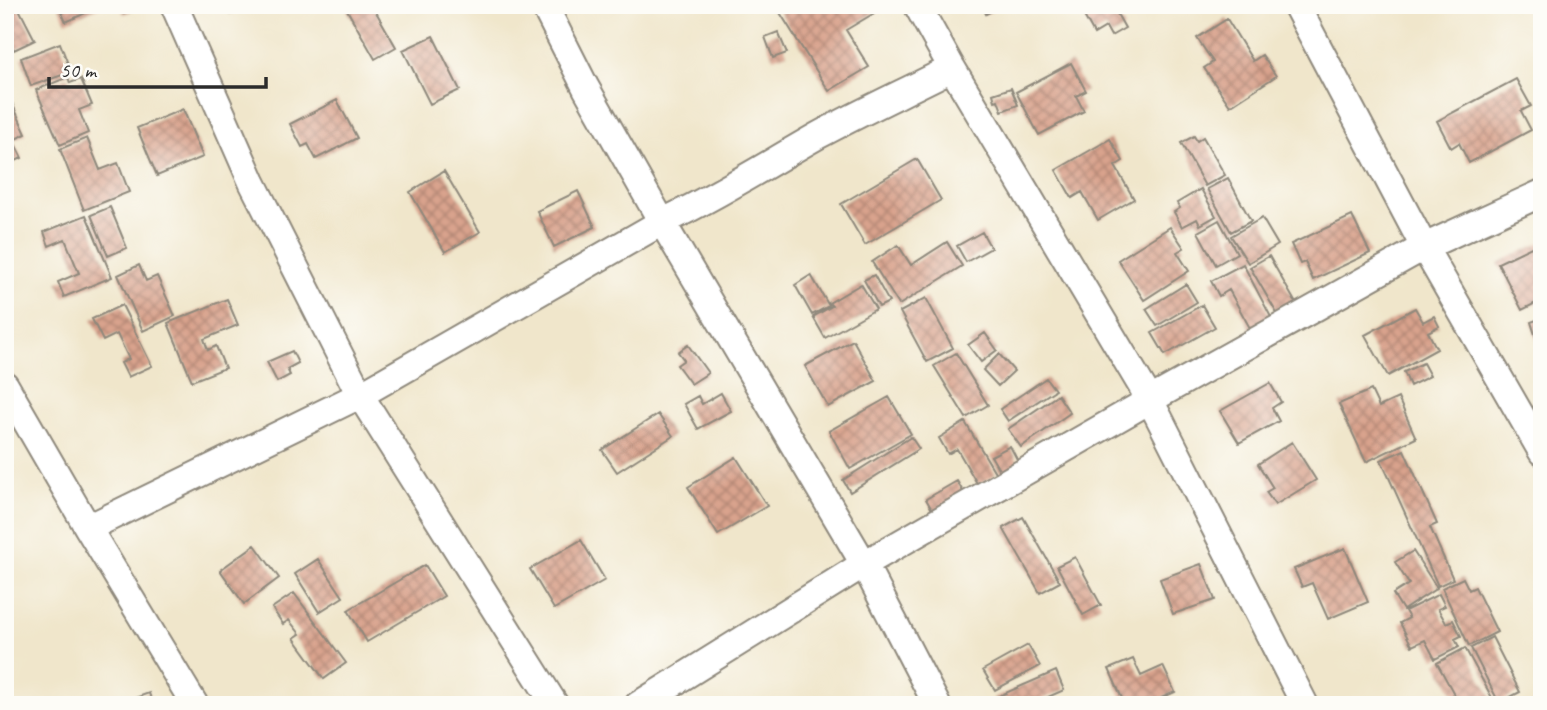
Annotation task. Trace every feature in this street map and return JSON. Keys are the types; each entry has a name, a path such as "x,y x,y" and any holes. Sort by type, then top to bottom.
{"street":[{"path":"174,5 252,182 360,395 555,705"},
{"path":"544,5 586,88 662,222 864,564 937,705"},
{"path":"917,5 1150,400 1305,705"},
{"path":"1296,5 1424,247 1542,452"},
{"path":"88,528 360,395 662,222 735,185 819,136 952,68"},
{"path":"638,705 864,564 1150,400 1424,247 1542,193"},
{"path":"5,385 195,705"}],"building":[{"path":"5,5 17,5 35,40 14,50 5,34"},
{"path":"58,5 103,5 66,22"},
{"path":"120,5 144,5 124,14"},
{"path":"225,5 244,5 231,14"},
{"path":"351,5 372,5 396,47 375,59 346,8"},
{"path":"788,5 871,5 876,12 846,30 869,67 829,91 779,11"},
{"path":"982,5 1003,5 986,14"},
{"path":"1078,5 1112,5 1125,28 1111,36 1106,27 1094,34"},
{"path":"1227,19 1253,61 1262,55 1276,76 1230,106 1204,68 1213,62 1197,38"},
{"path":"778,32 787,53 773,58 765,37"},
{"path":"433,36 460,90 430,104 403,50"},
{"path":"60,43 71,72 31,86 21,58"},
{"path":"1071,63 1086,91 1076,96 1084,111 1039,135 1016,92"},
{"path":"68,77 70,83 81,79 92,105 79,110 88,133 60,145 36,90"},
{"path":"1516,79 1531,106 1521,111 1531,130 1469,163 1459,143 1451,148 1437,121"},
{"path":"1011,88 1018,105 1002,111 993,94"},
{"path":"337,100 357,138 316,159 308,144 302,147 290,124"},
{"path":"12,103 26,134 13,140 22,158 5,166 5,106"},
{"path":"183,109 203,157 157,176 137,128"},
{"path":"1194,136 1197,141 1203,137 1225,175 1205,186 1181,143"},
{"path":"87,138 100,170 118,163 129,192 84,210 60,149"},
{"path":"1110,139 1123,161 1115,166 1134,199 1098,220 1082,192 1072,198 1056,170"},
{"path":"917,159 941,200 865,245 841,204"},
{"path":"444,171 480,232 445,252 410,192"},
{"path":"1228,178 1251,221 1231,232 1207,189"},
{"path":"1201,189 1216,216 1200,225 1197,219 1182,227 1174,212 1180,208 1177,203"},
{"path":"578,191 595,227 554,247 537,211"},
{"path":"110,207 127,248 108,256 91,215"},
{"path":"86,215 112,277 64,297 58,282 79,273 65,239 49,246 44,232"},
{"path":"1352,216 1370,253 1313,280 1305,262 1300,264 1291,244"},
{"path":"1262,218 1278,245 1248,263 1231,236"},
{"path":"1219,220 1237,253 1216,265 1198,232"},
{"path":"1170,227 1184,248 1177,252 1189,271 1144,300 1118,260"},
{"path":"982,232 991,248 966,262 957,246"},
{"path":"947,242 962,266 899,305 872,262 898,245 911,265"},
{"path":"1542,242 1542,300 1522,310 1498,263"},
{"path":"1269,256 1298,307 1279,317 1250,267"},
{"path":"1243,264 1272,319 1251,330 1229,290 1219,296 1211,281"},
{"path":"139,265 146,281 157,276 175,316 143,331 118,275"},
{"path":"811,275 829,306 812,315 795,285"},
{"path":"874,275 889,302 879,307 864,280"},
{"path":"861,284 876,309 825,338 813,317 832,306 829,303"},
{"path":"1186,284 1197,302 1157,326 1146,309"},
{"path":"926,298 953,348 927,362 900,312"},
{"path":"227,299 238,325 204,339 208,350 216,346 225,368 192,381 168,323"},
{"path":"122,305 152,366 128,377 121,363 129,359 117,334 103,341 92,319"},
{"path":"1202,305 1215,327 1165,355 1152,333"},
{"path":"1415,308 1423,322 1434,316 1439,326 1428,332 1437,349 1388,376 1365,335"},
{"path":"1542,318 1542,353 1541,353 1531,322"},
{"path":"985,333 997,350 981,362 968,345"},
{"path":"853,340 876,381 828,407 805,366"},
{"path":"688,345 708,373 691,384 677,365 684,360 678,352"},
{"path":"292,351 298,363 287,369 290,375 277,382 267,362"},
{"path":"956,353 988,405 966,418 934,366"},
{"path":"999,354 1014,371 998,386 983,370"},
{"path":"1423,363 1430,376 1410,386 1404,372"},
{"path":"1046,378 1055,390 1008,421 1000,409"},
{"path":"1270,383 1281,402 1272,408 1279,421 1239,443 1220,411"},
{"path":"1371,390 1379,407 1398,398 1416,438 1366,462 1339,404"},
{"path":"721,393 731,411 698,429 684,404 698,396 702,404"},
{"path":"1058,395 1070,413 1021,447 1008,429"},
{"path":"889,397 911,434 850,469 829,431"},
{"path":"658,414 673,436 617,472 602,450"},
{"path":"965,422 996,474 978,485 957,449 948,454 939,438"},
{"path":"911,437 919,449 850,492 843,480"},
{"path":"1292,442 1316,480 1275,505 1266,492 1273,488 1258,464"},
{"path":"1010,446 1020,465 1002,475 991,456"},
{"path":"1404,450 1437,524 1430,527 1453,579 1438,586 1381,460"},
{"path":"736,457 767,506 718,535 688,487"},
{"path":"957,481 966,497 935,515 926,499"},
{"path":"1023,517 1060,582 1040,593 1003,528"},
{"path":"581,540 605,580 554,609 530,569"},
{"path":"255,545 279,578 244,604 220,570"},
{"path":"1345,548 1368,602 1328,619 1312,583 1302,587 1294,569"},
{"path":"1413,551 1437,588 1403,610 1393,594 1409,584 1395,562"},
{"path":"1075,557 1101,605 1083,615 1057,566"},
{"path":"318,559 343,597 319,612 295,574"},
{"path":"1201,564 1215,600 1173,614 1160,579"},
{"path":"425,565 444,596 367,642 348,610"},
{"path":"1463,578 1469,590 1475,587 1497,632 1469,646 1442,588"},
{"path":"294,593 346,663 324,679 294,638 300,634 289,620 283,624 272,608"},
{"path":"1439,594 1445,606 1438,609 1446,623 1453,620 1461,636 1455,639 1459,647 1435,659 1425,640 1412,646 1400,623 1409,618 1405,611"},
{"path":"1492,637 1520,692 1499,703 1471,648"},
{"path":"1028,645 1040,666 995,690 983,670"},
{"path":"1465,648 1496,705 1460,705 1437,663"},
{"path":"1133,659 1141,676 1163,666 1175,692 1152,702 1153,705 1125,705 1109,669"},
{"path":"1056,671 1064,690 1030,705 997,705 994,698"},
{"path":"149,693 153,705 134,705 132,699"}]}
